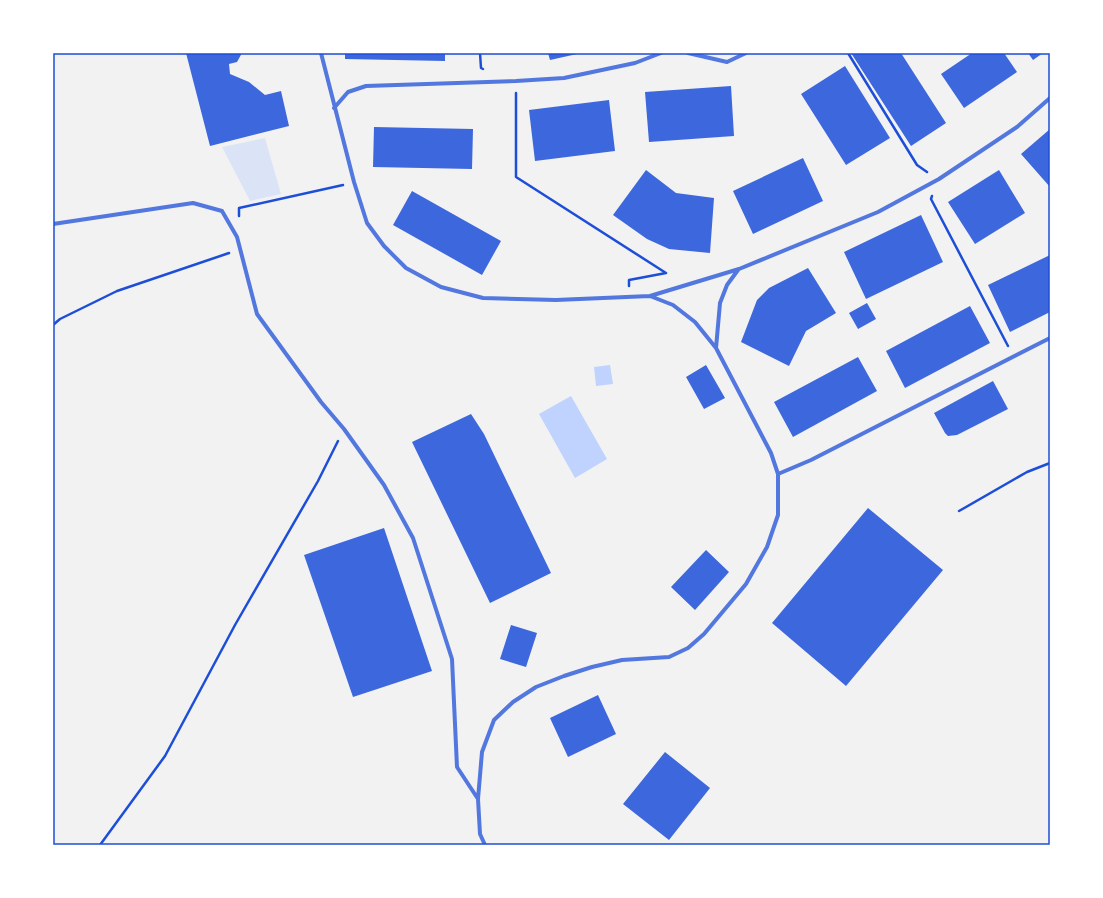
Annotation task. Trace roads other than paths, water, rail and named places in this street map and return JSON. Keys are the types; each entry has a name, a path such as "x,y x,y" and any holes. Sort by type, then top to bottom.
{"street":[{"path":"321,53 354,182 368,223 384,246 406,268 441,287 483,298 556,300 650,296 739,269 878,212 939,179 1018,127 1050,98"},
{"path":"334,108 348,92 366,86 564,78 635,63 661,53"},
{"path":"688,53 727,62 746,53"},
{"path":"53,224 193,203 222,211 237,237 257,314 321,402 344,429 384,485 413,538 452,659 457,767 478,799"},
{"path":"716,348 720,303 727,285 739,269"},
{"path":"485,845 480,834 478,799 482,752 494,720 513,702 536,687 564,676 592,667 622,660 669,657 688,648 704,634 746,584 767,546 778,515 778,474 771,453 716,348 695,322 673,304 650,296"},
{"path":"778,474 810,460 1050,338"}],"water":[{"path":"610,365 613,384 596,386 594,367"},
{"path":"571,396 607,459 575,478 539,414"}]}
